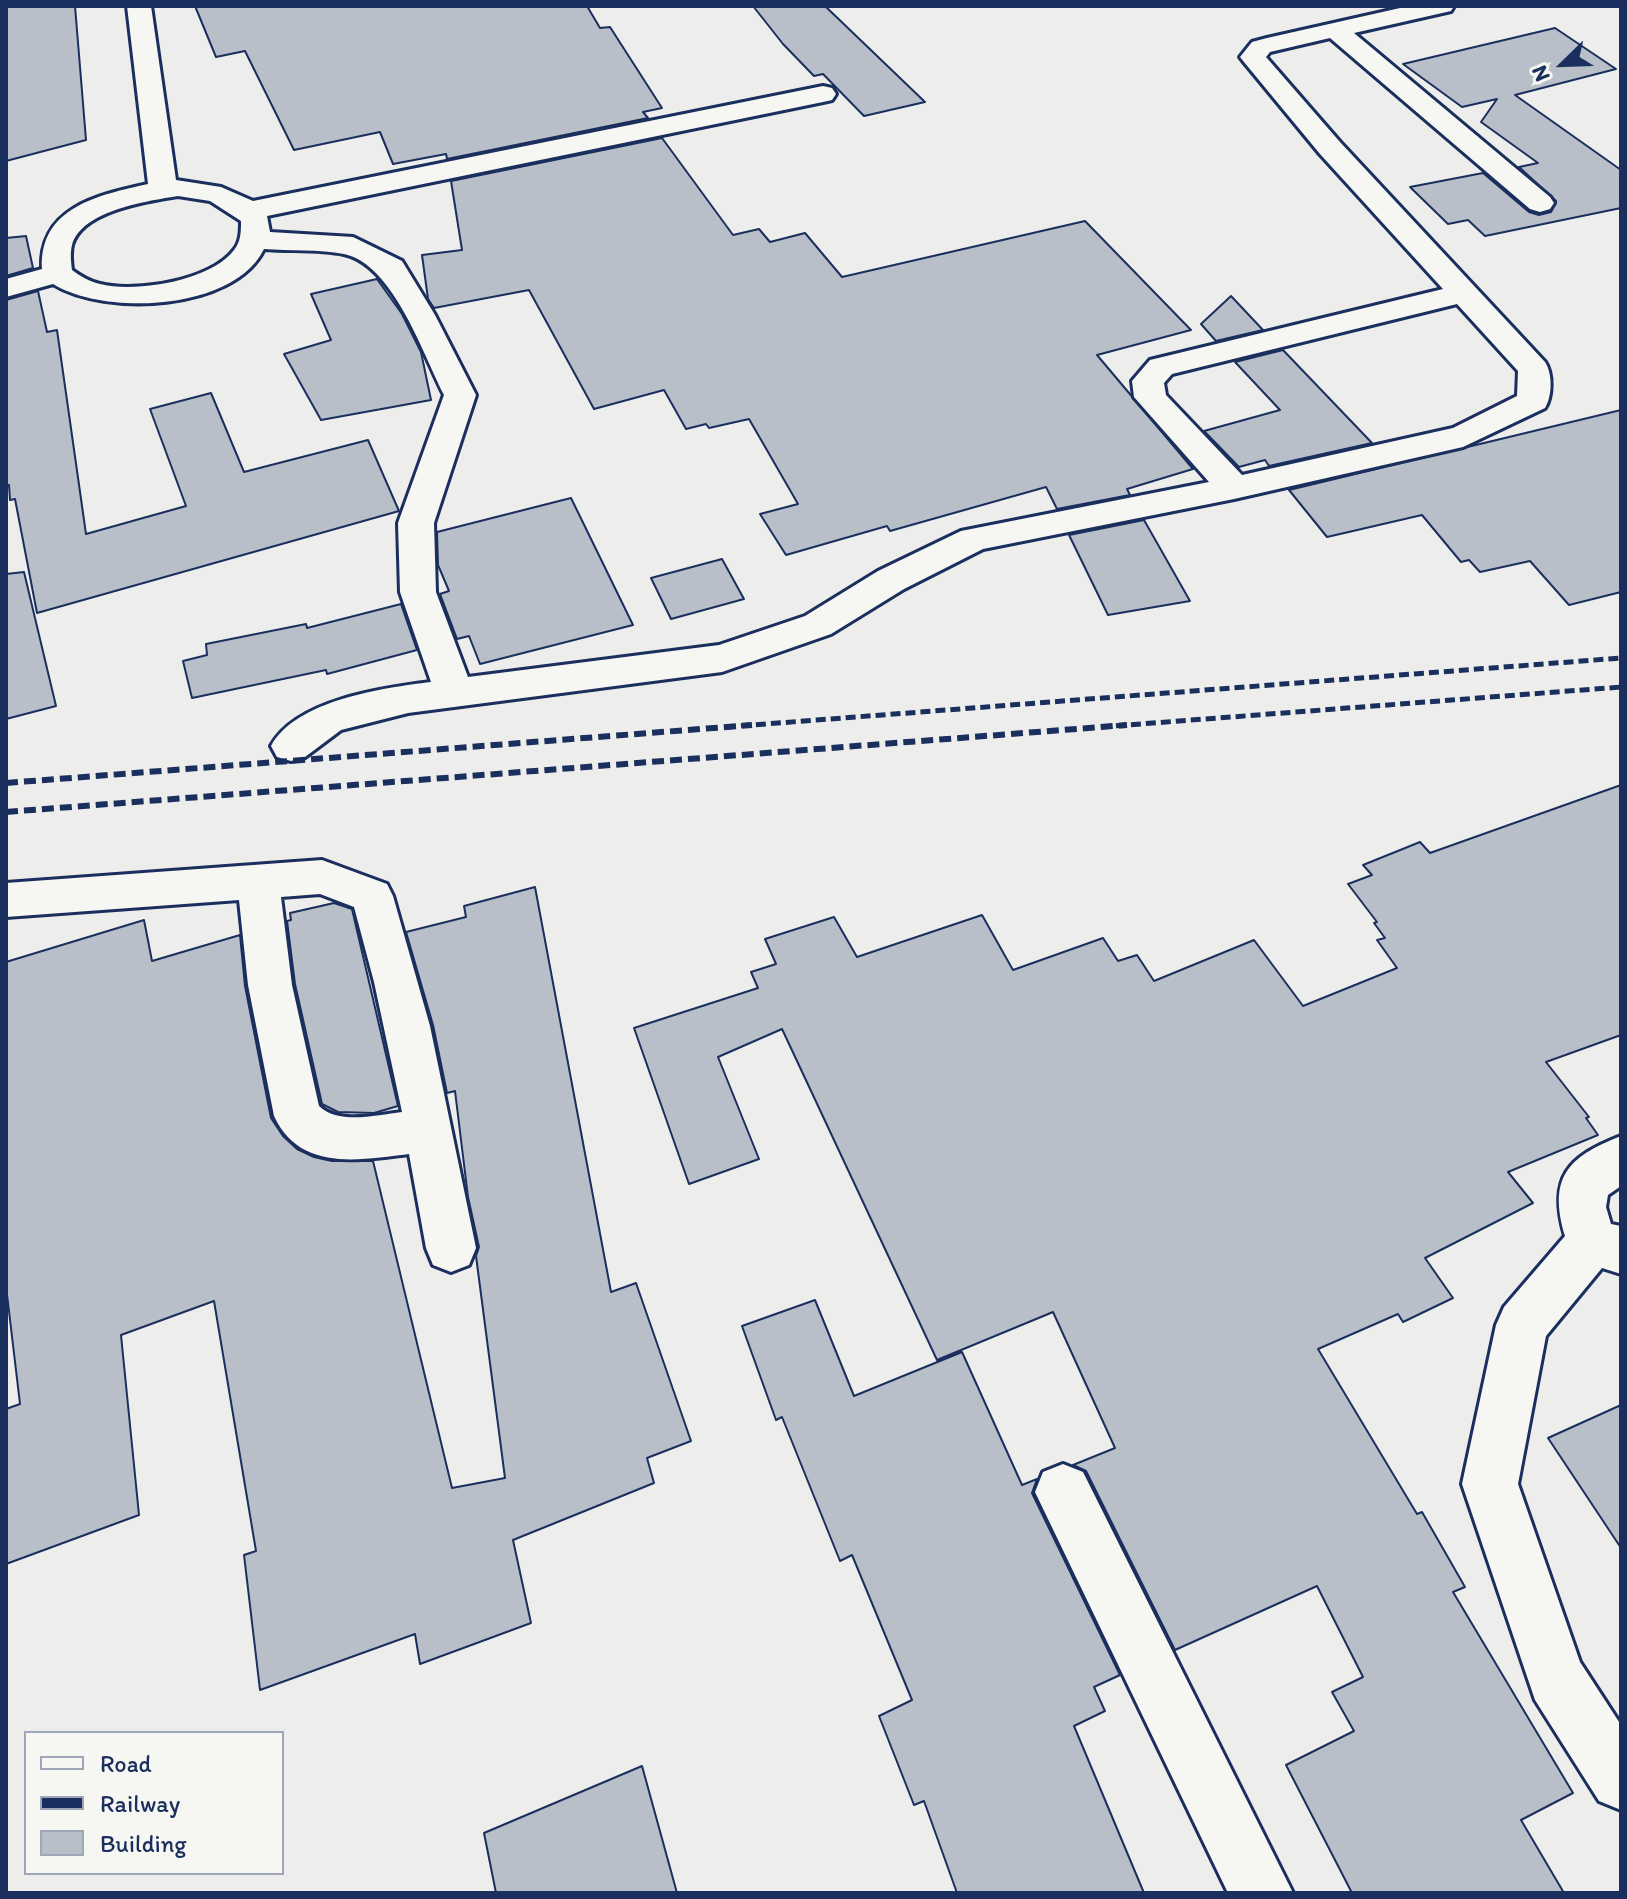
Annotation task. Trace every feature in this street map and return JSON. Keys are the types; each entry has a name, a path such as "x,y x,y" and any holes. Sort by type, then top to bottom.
{"street":[{"path":"139,6 163,190"},
{"path":"291,746 329,718 454,691 722,658 818,625 891,580 974,539 1234,488 1463,436 1533,401 1534,369 1330,148 1253,57 1261,47 1355,18 1442,6"},
{"path":"1355,18 1540,203"},
{"path":"251,225 823,94"},
{"path":"6,288 57,274 95,293 132,298 173,292 211,280 240,261 251,225 240,202 213,192 140,192 104,204 75,221 58,242 57,274"},
{"path":"251,225 353,246 391,267 420,315 460,395 416,523 418,592 454,691"},
{"path":"1234,488 1150,397 1148,381 1161,367 1464,293"},
{"path":"6,900 322,877 372,896 387,943 429,1130 451,1248"},
{"path":"258,882 270,985 298,1116 315,1133 355,1139 429,1130"},
{"path":"1621,1158 1585,1183 1581,1207 1607,1246 1522,1325 1490,1484 1556,1679 1621,1779"},
{"path":"1063,1492 1261,1893"}],"building":[{"path":"6,6 75,6 86,140 6,161"},
{"path":"195,6 587,6 600,28 610,27 662,108 643,112 648,118 447,159 446,154 393,164 380,132 294,150 245,51 216,57"},
{"path":"753,6 825,6 925,102 864,116 823,74 814,76"},
{"path":"1555,28 1616,69 1515,95 1621,170 1621,208 1485,236 1468,220 1448,224 1410,187 1483,173 1529,212 1539,215 1551,212 1556,201 1519,167 1538,163 1481,122 1497,99 1462,107 1403,64"},
{"path":"662,138 733,235 759,229 770,242 805,233 842,277 1085,221 1191,330 1097,355 1193,469 1127,489 1130,495 1057,509 1046,487 890,531 887,526 786,555 760,514 798,504 749,419 709,428 706,424 686,429 664,390 594,409 529,290 434,308 428,299 422,255 462,250 451,181"},
{"path":"26,236 33,268 6,276 6,238"},
{"path":"377,279 402,314 421,352 431,400 321,420 284,354 331,340 311,294"},
{"path":"38,291 47,332 57,330 86,534 186,506 150,409 211,393 244,472 368,440 399,511 37,613 15,499 10,500 9,485 6,486 6,300"},
{"path":"1231,296 1263,330 1216,341 1201,324"},
{"path":"1283,350 1372,443 1269,466 1265,460 1239,467 1204,431 1280,410 1235,362"},
{"path":"1621,410 1621,592 1569,605 1530,561 1480,572 1469,560 1461,562 1422,515 1327,537 1289,490"},
{"path":"571,498 633,625 480,664 469,636 457,639 440,594 449,591 438,565 437,532"},
{"path":"1144,520 1190,601 1108,615 1069,535"},
{"path":"722,559 744,599 671,619 651,578"},
{"path":"24,572 56,706 6,719 6,574"},
{"path":"401,604 417,650 327,674 326,670 192,698 183,661 207,655 206,644 306,624 307,628"},
{"path":"1621,785 1621,1035 1546,1062 1589,1117 1586,1118 1598,1135 1508,1172 1533,1203 1425,1258 1453,1298 1403,1322 1398,1314 1318,1349 1417,1514 1422,1512 1465,1587 1453,1592 1573,1793 1521,1820 1564,1893 1352,1893 1286,1765 1354,1731 1332,1692 1363,1677 1317,1586 1175,1650 1086,1471 1073,1465 1115,1448 1053,1312 937,1360 782,1029 718,1057 759,1159 689,1184 634,1028 758,988 751,972 776,964 765,939 834,917 857,957 982,915 1013,970 1103,938 1118,961 1137,955 1154,981 1254,940 1303,1006 1397,968 1377,940 1385,938 1374,923 1377,922 1348,884 1372,875 1363,865 1420,842 1430,853"},
{"path":"535,887 611,1292 636,1283 691,1441 647,1458 654,1483 513,1540 531,1623 420,1664 415,1634 260,1690 244,1555 256,1551 214,1301 121,1335 139,1515 6,1564 6,1409 20,1404 6,1286 6,962 144,920 152,961 240,935 245,986 271,1118 297,1149 314,1157 332,1161 373,1161 452,1488 505,1478 476,1256 479,1247 468,1197 455,1091 447,1093 433,1025 406,932 466,917 464,906"},
{"path":"334,903 352,909 398,1106 374,1113 338,1112 322,1104 295,984 287,921 291,920 290,913"},
{"path":"815,1300 854,1396 962,1352 1022,1485 1037,1479 1032,1493 1120,1675 1094,1687 1105,1711 1074,1726 1144,1893 957,1893 924,1801 914,1805 879,1716 912,1700 852,1555 840,1561 782,1417 776,1420 742,1326"},
{"path":"1621,1405 1621,1548 1548,1438"},
{"path":"642,1766 677,1893 496,1893 484,1833"}],"railway":[{"path":"726,727 1621,658"},
{"path":"1127,725 1621,687"},
{"path":"6,783 752,725"},
{"path":"6,812 1127,725"},
{"path":"1101,727 1127,725"}]}
